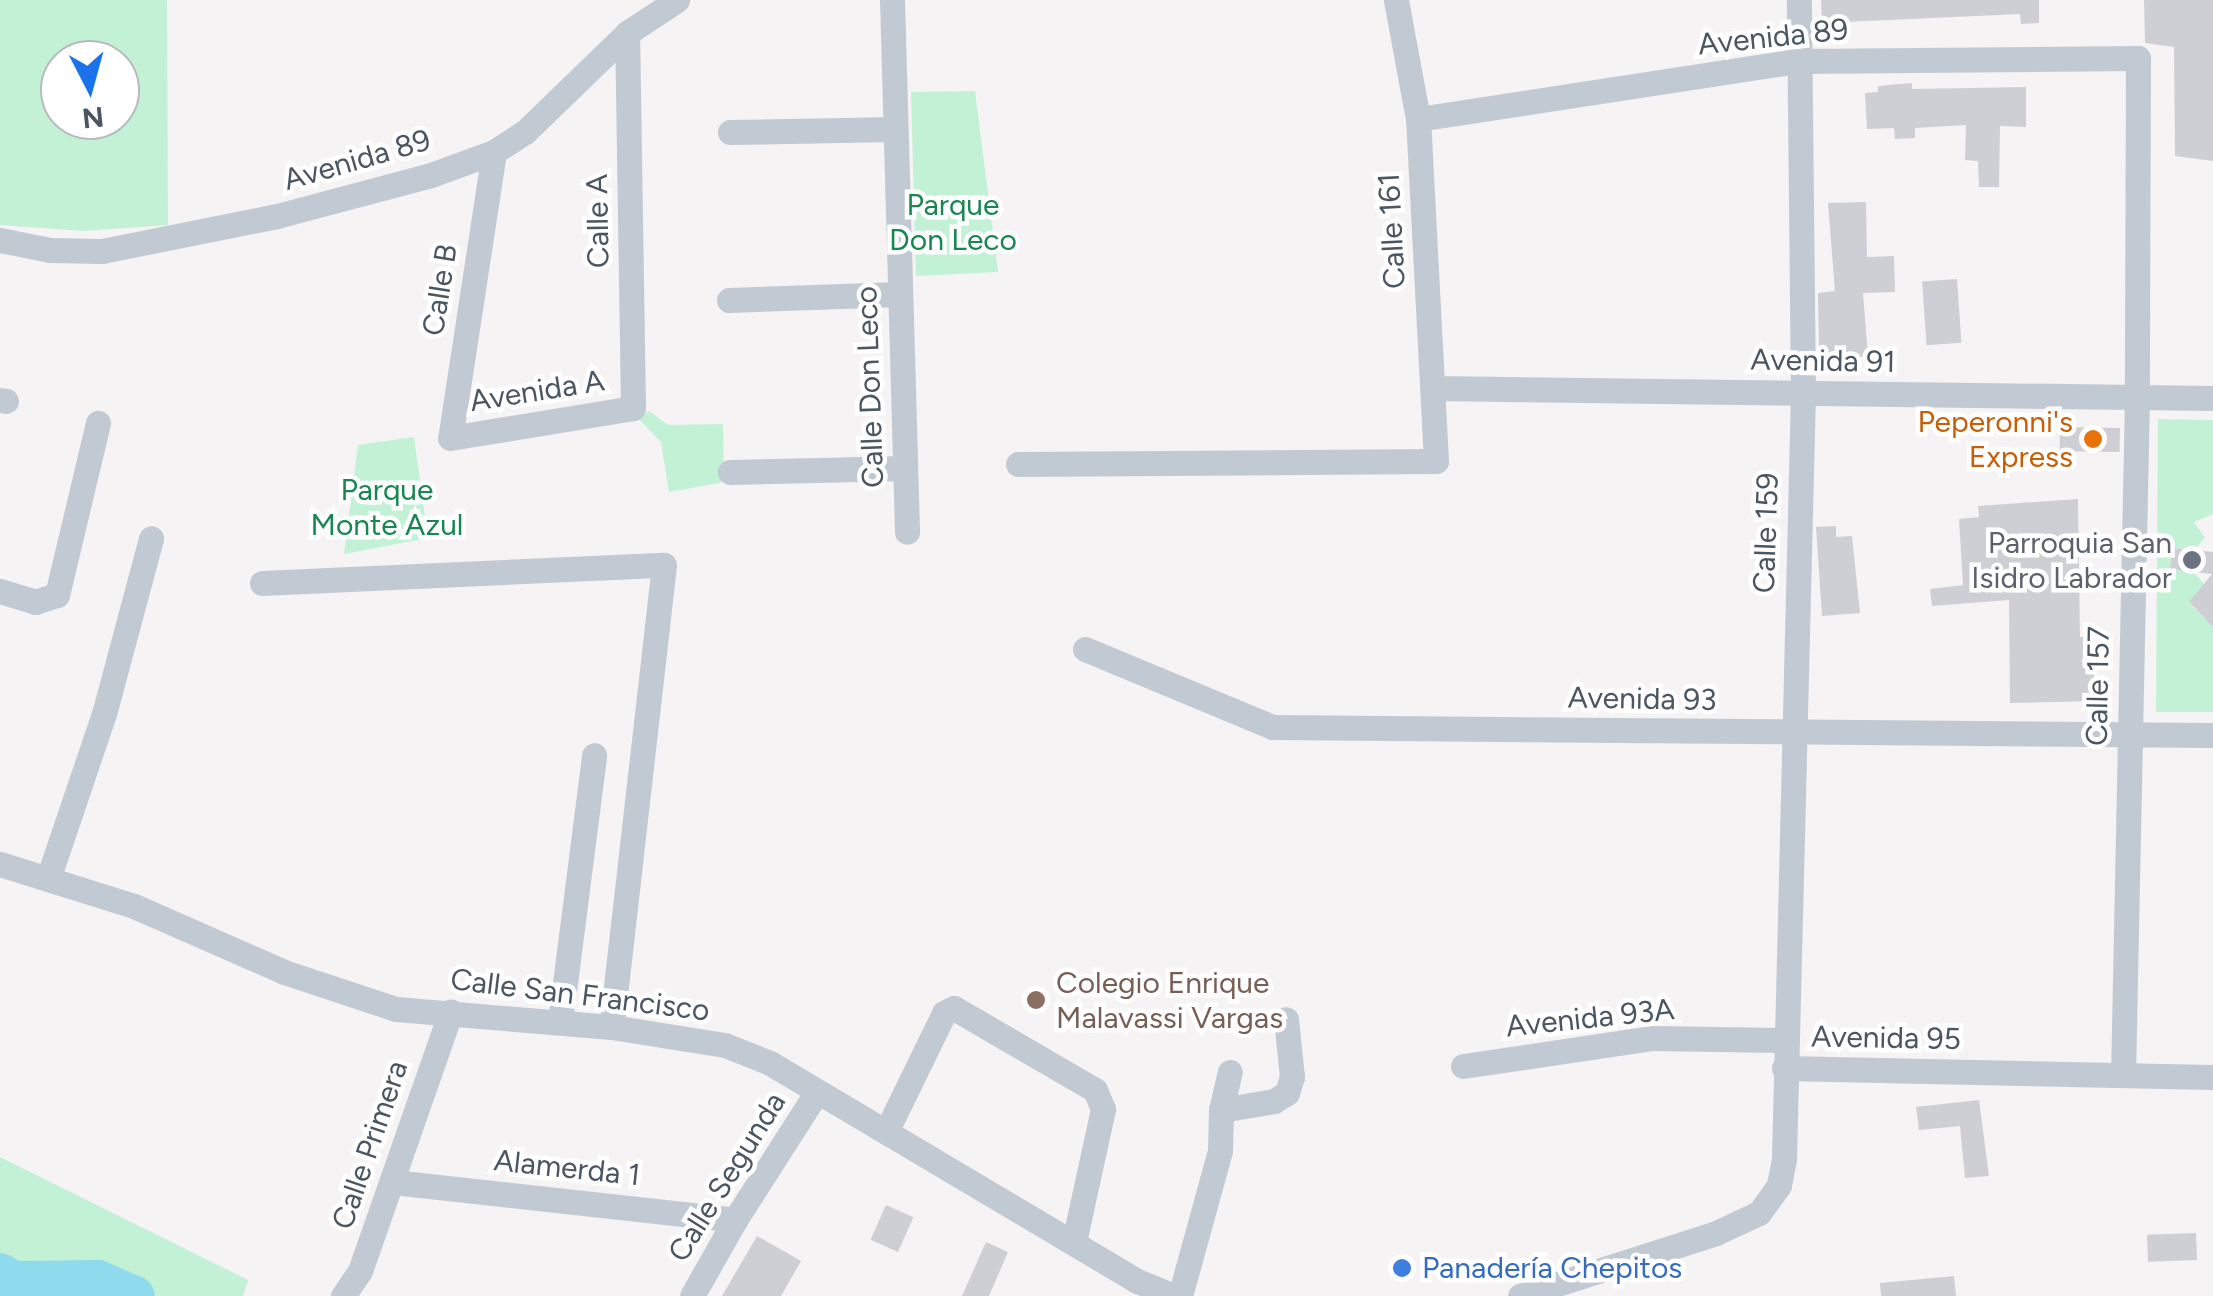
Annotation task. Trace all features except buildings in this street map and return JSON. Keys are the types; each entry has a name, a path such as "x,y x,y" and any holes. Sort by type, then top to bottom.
{"street":[{"name":"Avenida 89","path":"0,240 50,250 102,251 178,238 431,174 494,152 525,132 627,33 677,0"},
{"name":"Calle Don Leco","path":"892,0 907,532"},
{"name":"Calle 161","path":"1018,464 1436,461 1418,119 1396,0"},
{"name":"Calle 159","path":"1784,1068 1803,394 1799,0"},
{"name":"Calle A","path":"627,33 634,408"},
{"name":"Avenida 89","path":"1418,119 1799,61 2138,58"},
{"name":"Calle 157","path":"2124,1075 2137,397 2138,58"},
{"path":"730,132 895,129"},
{"name":"Calle B","path":"450,438 494,152"},
{"path":"729,300 900,294"},
{"name":"Avenida 91","path":"1433,388 2213,398"},
{"name":"Avenida A","path":"450,438 634,408"},
{"path":"0,591 35,602 57,595 98,423"},
{"path":"730,472 905,468"},
{"path":"48,878 104,714 151,538"},
{"path":"262,583 664,566 610,1026"},
{"name":"Avenida 93","path":"1085,649 1272,727 2213,735"},
{"path":"560,1022 594,755"},
{"name":"Calle San Francisco","path":"0,864 134,906 351,996 396,1010 451,1011 610,1026 725,1045 770,1063 1136,1281 1177,1296"},
{"path":"886,1132 944,1013 954,1008 1095,1090 1102,1109 1074,1242"},
{"name":"Calle Primera","path":"342,1296 360,1271 451,1011"},
{"path":"1221,1110 1274,1101 1287,1093 1292,1077 1286,1019"},
{"name":"Avenida 93A","path":"1463,1066 1653,1038 1784,1040"},
{"name":"Avenida 95","path":"1520,1296 1716,1233 1760,1213 1779,1185 1784,1159 1784,1068 2213,1077"},
{"path":"1177,1296 1220,1150 1221,1110 1230,1072"},
{"name":"Calle Segunda","path":"692,1296 734,1220 817,1092"},
{"name":"Alamerda 1","path":"393,1182 734,1220"}],"green space":[{"path":"0,0 167,0 168,225 83,231 0,225"},
{"name":"Parque Don Leco","path":"975,91 998,272 916,276 911,92"},
{"path":"649,411 668,425 723,424 724,482 669,492 661,442 639,419"},
{"path":"2158,419 2213,420 2213,514 2194,522 2205,538 2194,550 2172,548 2170,569 2194,572 2204,584 2189,603 2205,619 2213,609 2213,712 2156,712"},
{"name":"Parque Monte Azul","path":"414,437 428,538 344,554 358,445"},
{"path":"0,1157 248,1280 243,1296 0,1296"}],"waterway":[{"path":"0,1273 14,1281 98,1280 135,1296"}],"place":[{"name":"Peperonni's Express","path":"2093,439"},
{"name":"Parroquia San Isidro Labrador","path":"2192,560"},
{"name":"Colegio Enrique Malavassi Vargas","path":"1036,1000"},
{"name":"Panadería Chepitos","path":"1402,1268"}]}
